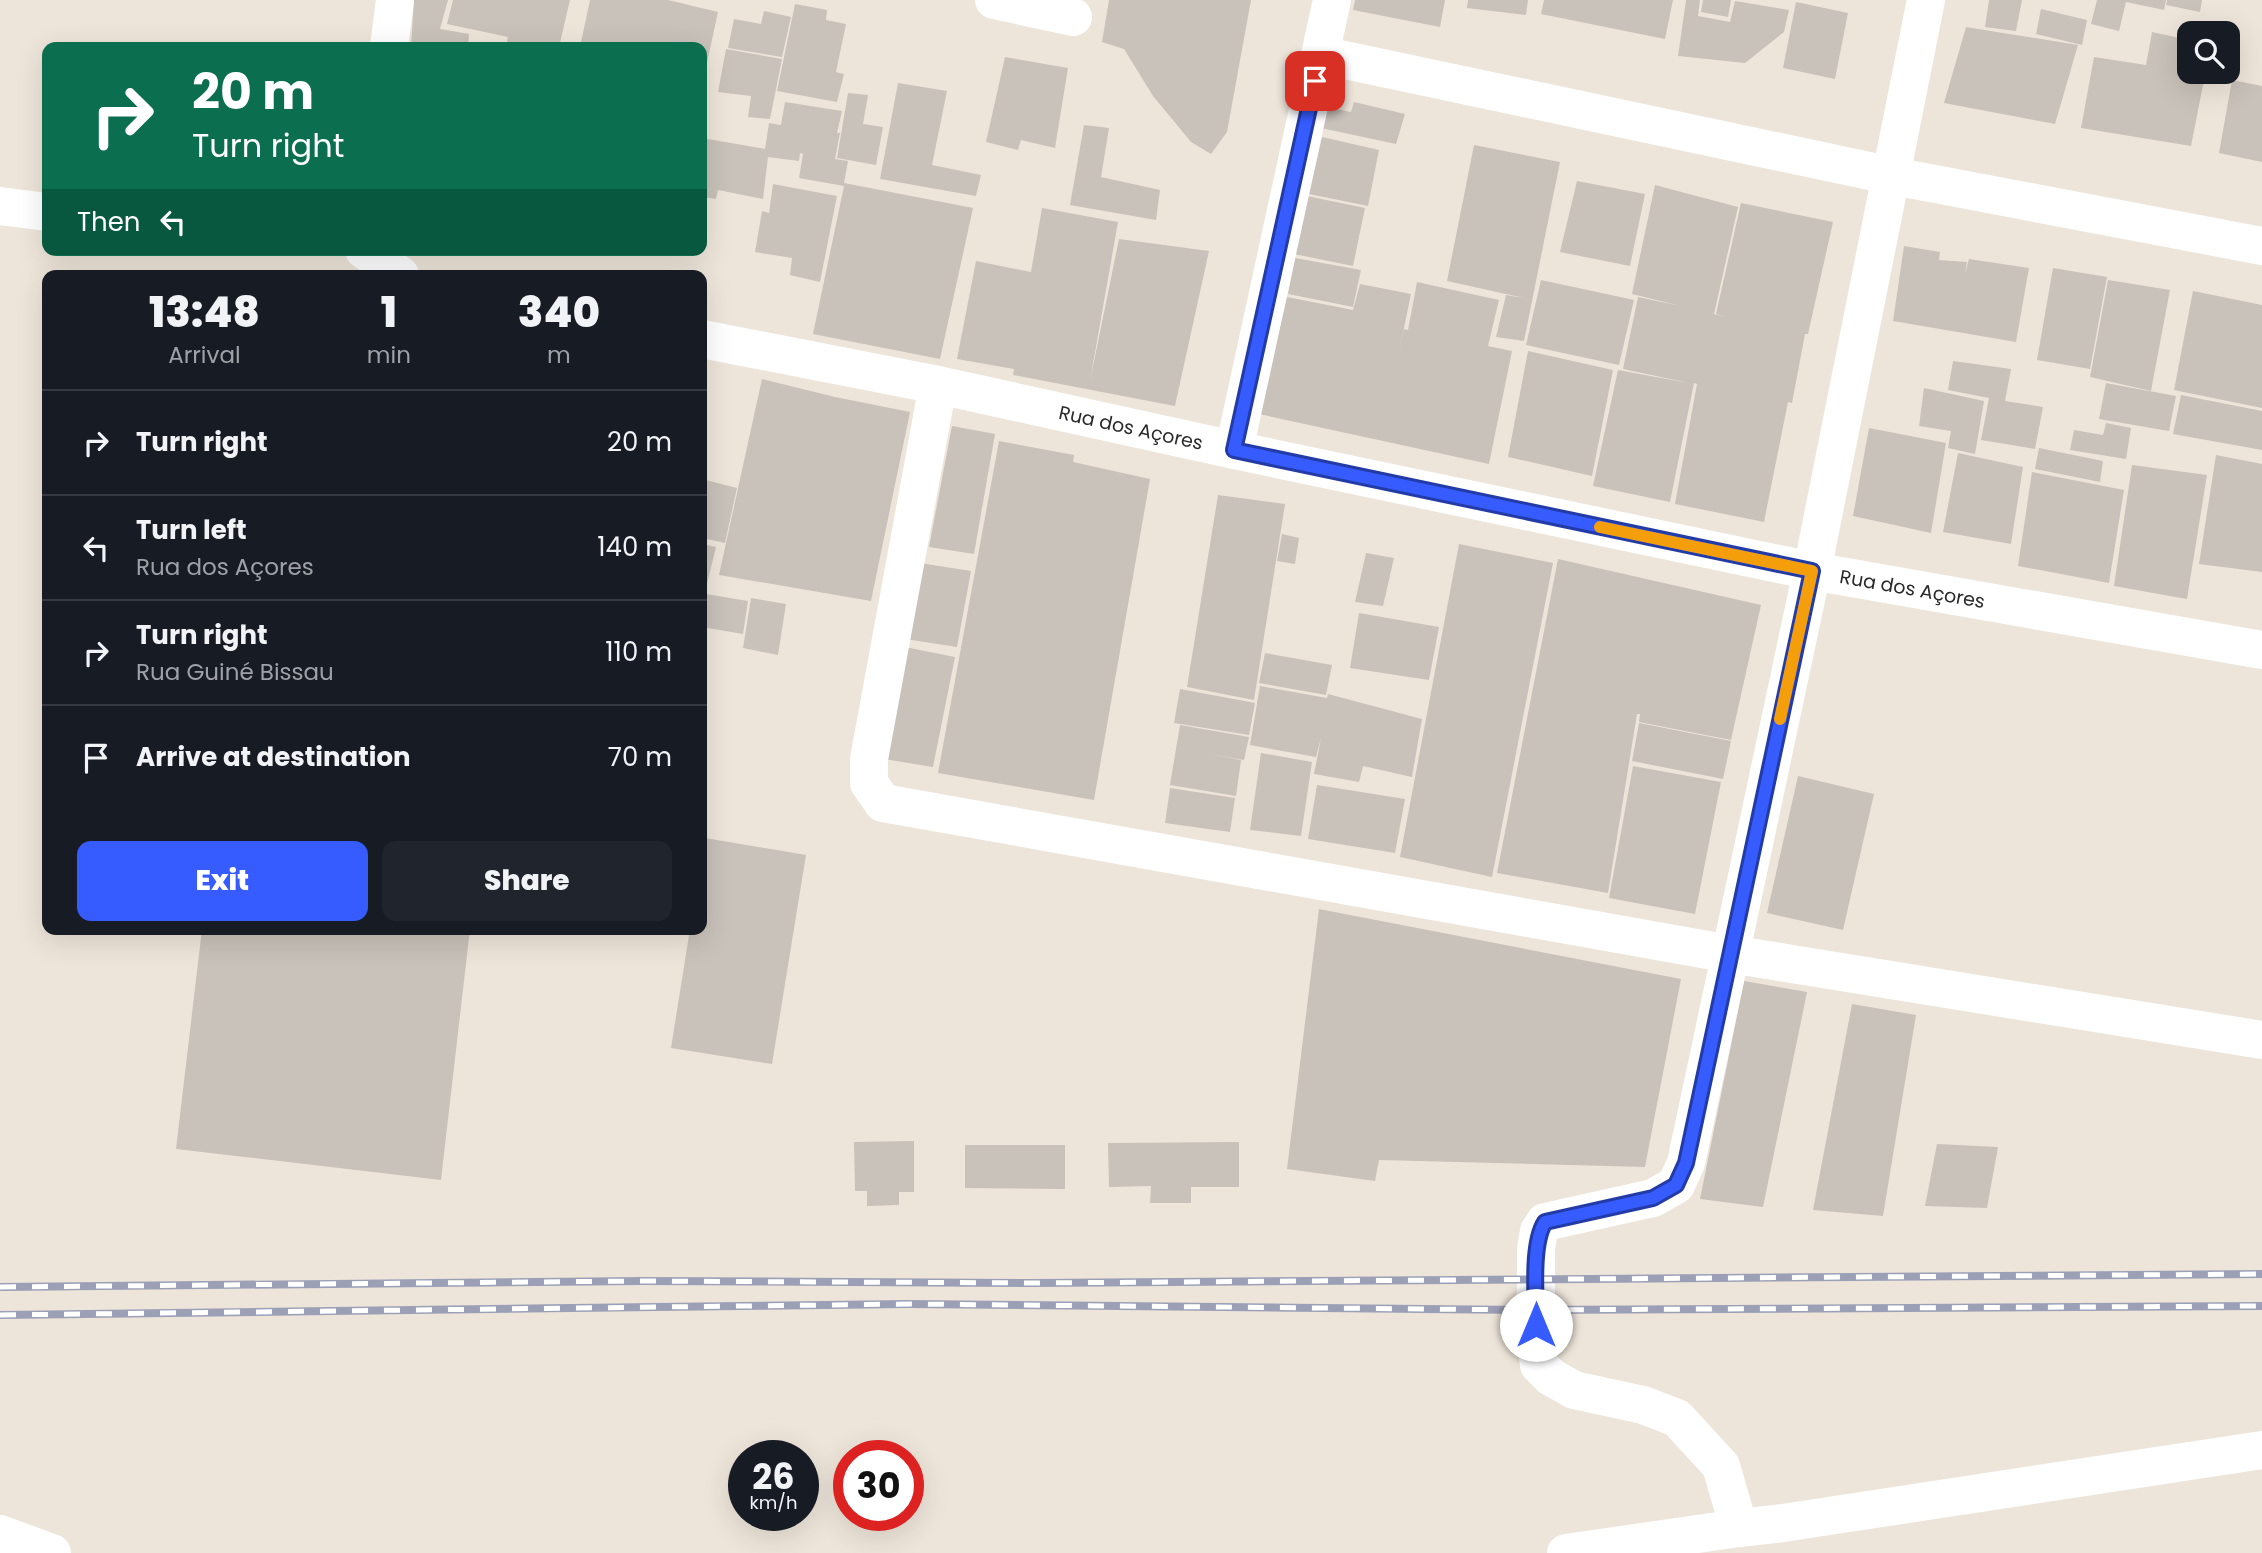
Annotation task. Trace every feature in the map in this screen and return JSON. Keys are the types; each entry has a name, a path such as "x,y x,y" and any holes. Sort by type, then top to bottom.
{"street":[{"path":"390,42 395,0"},
{"path":"994,0 1073,17"},
{"path":"1234,450 1332,0"},
{"path":"1739,1528 1721,1466 1677,1418 1643,1405 1574,1390 1551,1377 1539,1365 1536,1249 1539,1231 1545,1222 1653,1198 1676,1185 1686,1163 1812,571 1926,0"},
{"path":"1321,55 1893,176 2262,246"},
{"path":"0,206 42,211"},
{"path":"372,256 393,270"},
{"name":"Rua dos Açores","path":"707,340 938,385 1812,571 2262,650"},
{"path":"938,385 869,759 869,783 883,803 1730,954 2262,1040"},
{"path":"1566,1553 1797,1521 2262,1450"},
{"path":"0,1534 52,1553"}],"building":[{"path":"414,0 448,0 440,29 469,34 468,42 411,42"},
{"path":"453,0 570,0 560,42 507,42 508,37 447,24"},
{"path":"590,0 668,0 718,12 707,63 707,42 581,42"},
{"path":"1109,0 1251,0 1227,132 1211,154 1191,142 1153,96 1124,49 1102,42"},
{"path":"1355,0 1445,0 1440,27 1353,10"},
{"path":"1468,0 1528,0 1526,15 1467,8"},
{"path":"1544,0 1673,0 1665,39 1541,14"},
{"path":"1686,0 1700,0 1698,16 1730,22 1735,1 1789,10 1784,32 1745,63 1678,56"},
{"path":"1703,0 1731,0 1728,17 1701,12"},
{"path":"1989,0 2022,0 2016,31 1985,27"},
{"path":"2097,0 2166,0 2164,10 2126,2 2119,31 2091,24"},
{"path":"2167,0 2202,0 2200,12 2166,5"},
{"path":"1796,2 1848,13 1835,79 1783,68"},
{"path":"795,4 827,10 826,20 846,24 836,72 844,74 837,102 777,91"},
{"path":"2041,9 2087,20 2082,45 2036,34"},
{"path":"764,11 791,17 782,57 728,48 734,19 761,24"},
{"path":"1966,27 2078,45 2055,124 1944,103"},
{"path":"2152,32 2177,37 2177,84 2203,84 2191,146 2081,128 2094,57 2146,65"},
{"path":"726,49 782,59 770,119 748,117 751,96 718,92"},
{"path":"1005,57 1068,68 1055,148 1021,140 1018,150 986,142"},
{"path":"2240,82 2262,86 2262,162 2219,153 2231,84 2240,84"},
{"path":"898,83 947,91 932,165 981,175 976,196 880,179"},
{"path":"848,93 868,95 863,124 883,127 876,165 837,158"},
{"path":"785,102 842,111 835,159 848,161 844,183 973,208 940,359 813,334 844,186 799,178 803,154 800,153 799,161 768,157 763,199 718,190 716,199 707,198 707,139 765,149 769,123 781,125"},
{"path":"1354,102 1405,114 1396,144 1321,128 1326,107 1351,112"},
{"path":"1084,125 1109,128 1101,177 1160,190 1156,220 1070,205"},
{"path":"1322,137 1379,150 1368,206 1309,194"},
{"path":"1474,145 1560,162 1524,341 1496,337 1506,295 1524,298 1447,281"},
{"path":"1577,181 1645,194 1630,266 1560,252"},
{"path":"773,184 837,196 820,282 790,275 792,258 755,252 762,211 769,213"},
{"path":"1655,185 1738,207 1714,314 1725,317 1716,314 1741,203 1833,222 1808,334 1805,334 1792,403 1788,402 1764,522 1675,504 1697,384 1694,383 1670,502 1593,486 1618,370 1689,383 1623,369 1638,297 1681,306 1632,294"},
{"path":"1307,196 1365,208 1353,266 1294,254"},
{"path":"1042,208 1118,222 1090,381 1119,239 1209,251 1175,406 1013,375 1014,369 957,359 976,261 1031,272"},
{"path":"1904,246 1940,252 1939,260 1967,262 1965,274 1969,259 2029,268 2016,342 1893,321"},
{"path":"1295,258 1361,270 1353,307 1288,294"},
{"path":"2053,268 2107,277 2090,369 2037,360"},
{"path":"1541,280 1634,300 1619,365 1526,345"},
{"path":"2108,280 2170,290 2151,391 2090,377"},
{"path":"1417,282 1499,300 1488,346 1512,351 1489,464 1259,414 1287,297 1353,310 1360,284 1411,294 1399,352 1404,329 1408,330"},
{"path":"2193,291 2262,305 2262,408 2174,390"},
{"path":"1528,351 1613,370 1592,476 1508,457"},
{"path":"1953,361 2011,369 2005,401 2043,407 2035,449 1981,440 1989,398 1948,390"},
{"path":"762,379 910,412 871,601 719,575"},
{"path":"2106,383 2176,396 2169,431 2099,419"},
{"path":"1924,388 1984,401 1975,454 1948,448 1951,431 1919,426"},
{"path":"2181,395 2262,411 2262,450 2173,434"},
{"path":"2106,423 2131,428 2126,459 2070,450 2074,430 2103,435"},
{"path":"952,426 995,434 974,554 929,547"},
{"path":"1869,428 1946,443 1931,533 1853,516"},
{"path":"999,441 1074,455 1073,462 1150,479 1094,800 938,773"},
{"path":"2039,448 2103,461 2100,482 2035,469"},
{"path":"1958,453 2023,467 2011,544 1943,532"},
{"path":"2216,455 2262,464 2262,572 2199,564"},
{"path":"2132,465 2207,475 2187,599 2114,586"},
{"path":"2032,472 2124,490 2109,583 2018,566"},
{"path":"707,480 737,488 725,543 707,539"},
{"path":"1218,495 1285,504 1254,700 1187,687"},
{"path":"1282,534 1299,538 1295,564 1277,561"},
{"path":"1459,544 1553,563 1492,877 1400,857"},
{"path":"707,545 716,547 707,584"},
{"path":"1366,553 1394,558 1383,606 1355,602"},
{"path":"1558,559 1761,605 1731,740 1639,722 1640,714 1637,714 1608,893 1497,873"},
{"path":"920,563 971,571 957,647 905,639"},
{"path":"707,594 748,601 743,634 707,628"},
{"path":"751,598 786,604 778,655 743,648"},
{"path":"1359,613 1439,627 1429,680 1350,668"},
{"path":"905,647 955,657 933,767 884,759"},
{"path":"1265,653 1332,665 1326,695 1259,683"},
{"path":"1260,686 1327,698 1328,694 1422,719 1412,777 1363,766 1359,782 1314,774 1321,738 1316,757 1250,745"},
{"path":"1180,689 1255,703 1249,735 1174,723"},
{"path":"1639,723 1731,741 1723,779 1632,761"},
{"path":"1180,725 1249,737 1244,760 1210,754 1241,760 1236,796 1170,785"},
{"path":"1261,753 1312,762 1301,836 1250,830"},
{"path":"1633,766 1721,782 1695,914 1609,898"},
{"path":"1798,776 1874,794 1843,930 1767,913"},
{"path":"1317,785 1405,799 1395,853 1308,839"},
{"path":"1170,788 1235,798 1230,832 1165,823"},
{"path":"707,838 806,855 772,1064 671,1048 689,935 707,935"},
{"path":"1319,909 1681,979 1645,1167 1379,1160 1375,1181 1287,1169"},
{"path":"201,935 469,935 441,1180 176,1149"},
{"path":"1744,981 1807,992 1763,1207 1700,1199"},
{"path":"1852,1004 1916,1015 1883,1216 1813,1210"},
{"path":"914,1141 914,1192 899,1192 899,1205 867,1206 867,1191 855,1191 854,1142"},
{"path":"1239,1142 1239,1187 1191,1187 1191,1203 1150,1203 1151,1186 1109,1187 1108,1143"},
{"path":"1937,1144 1998,1147 1987,1208 1925,1206"},
{"path":"965,1145 1065,1145 1065,1189 965,1188"}],"railway":[{"path":"0,1287 642,1281 1036,1283 2262,1274"},
{"path":"0,1315 909,1304 1529,1310 2262,1306"}],"slow traffic":[{"path":"1600,527 1812,571 1780,719"}],"route":[{"path":"1315,81 1234,450 1812,571 1686,1163 1676,1185 1653,1198 1545,1222 1539,1231 1536,1249 1536,1325"}]}
